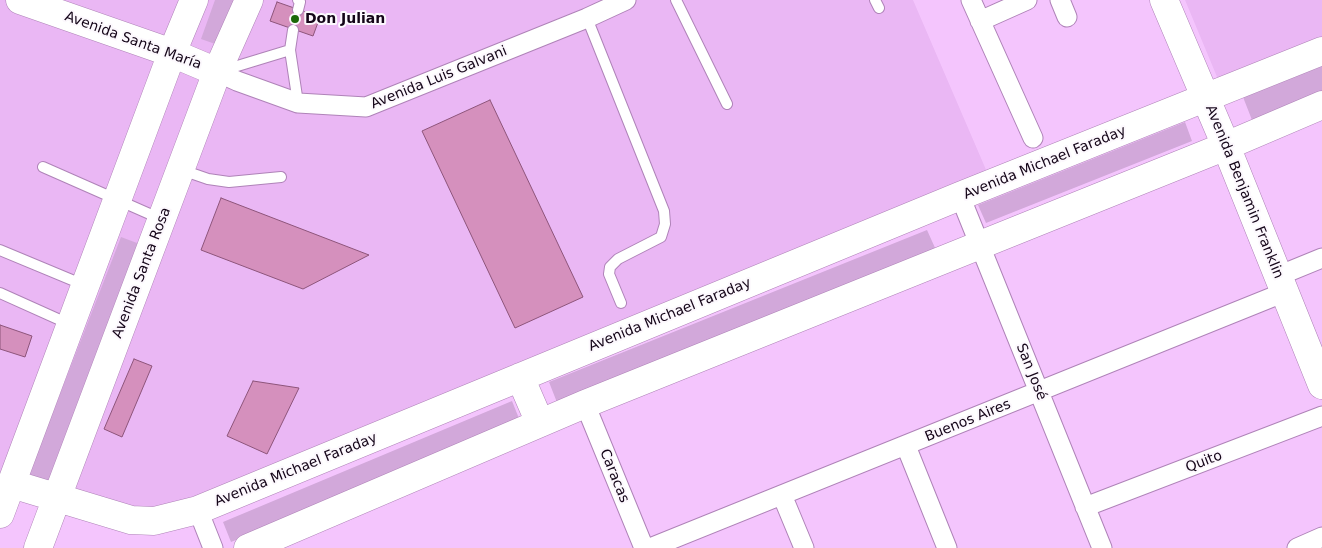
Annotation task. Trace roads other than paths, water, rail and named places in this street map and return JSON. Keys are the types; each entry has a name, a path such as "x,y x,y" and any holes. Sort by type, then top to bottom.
{"street":[{"name":"Avenida Santa María","path":"20,0 172,53 218,72"},
{"path":"0,514 6,481 70,324 172,53 194,0"},
{"name":"Avenida Santa Rosa","path":"38,548 218,72 249,0"},
{"name":"Avenida Luis Galvani","path":"218,72 237,81 298,103 366,107 587,18 626,0"},
{"path":"972,0 1033,138"},
{"path":"980,21 1027,0"},
{"name":"Avenida Benjamin Franklin","path":"1164,0 1226,146 1322,385"},
{"name":"Avenida Michael Faraday","path":"6,481 130,520 154,521 198,510 960,196 1322,51"},
{"path":"248,548 584,404 1226,146 1322,105"},
{"name":"San José","path":"960,196 1102,548"},
{"name":"Buenos Aires","path":"650,548 1039,392 1281,284 1322,258"},
{"path":"520,377 540,423"},
{"name":"Caracas","path":"584,404 644,548"},
{"name":"Quito","path":"1085,507 1322,416"},
{"path":"906,446 948,548"},
{"path":"782,495 804,548"},
{"path":"198,510 213,548"},
{"path":"1297,548 1322,538"}],"lane":[{"path":"676,0 727,104"},
{"path":"587,18 664,211 661,237 618,259 610,266 609,274 621,303"},
{"path":"293,30 290,50 298,103"},
{"path":"218,72 290,50"},
{"path":"42,167 162,220"},
{"path":"181,169 208,179 229,182 281,178"},
{"path":"0,250 85,285"},
{"path":"0,293 70,324"}],"place":[{"name":"Don Julian","path":"295,19"}]}
